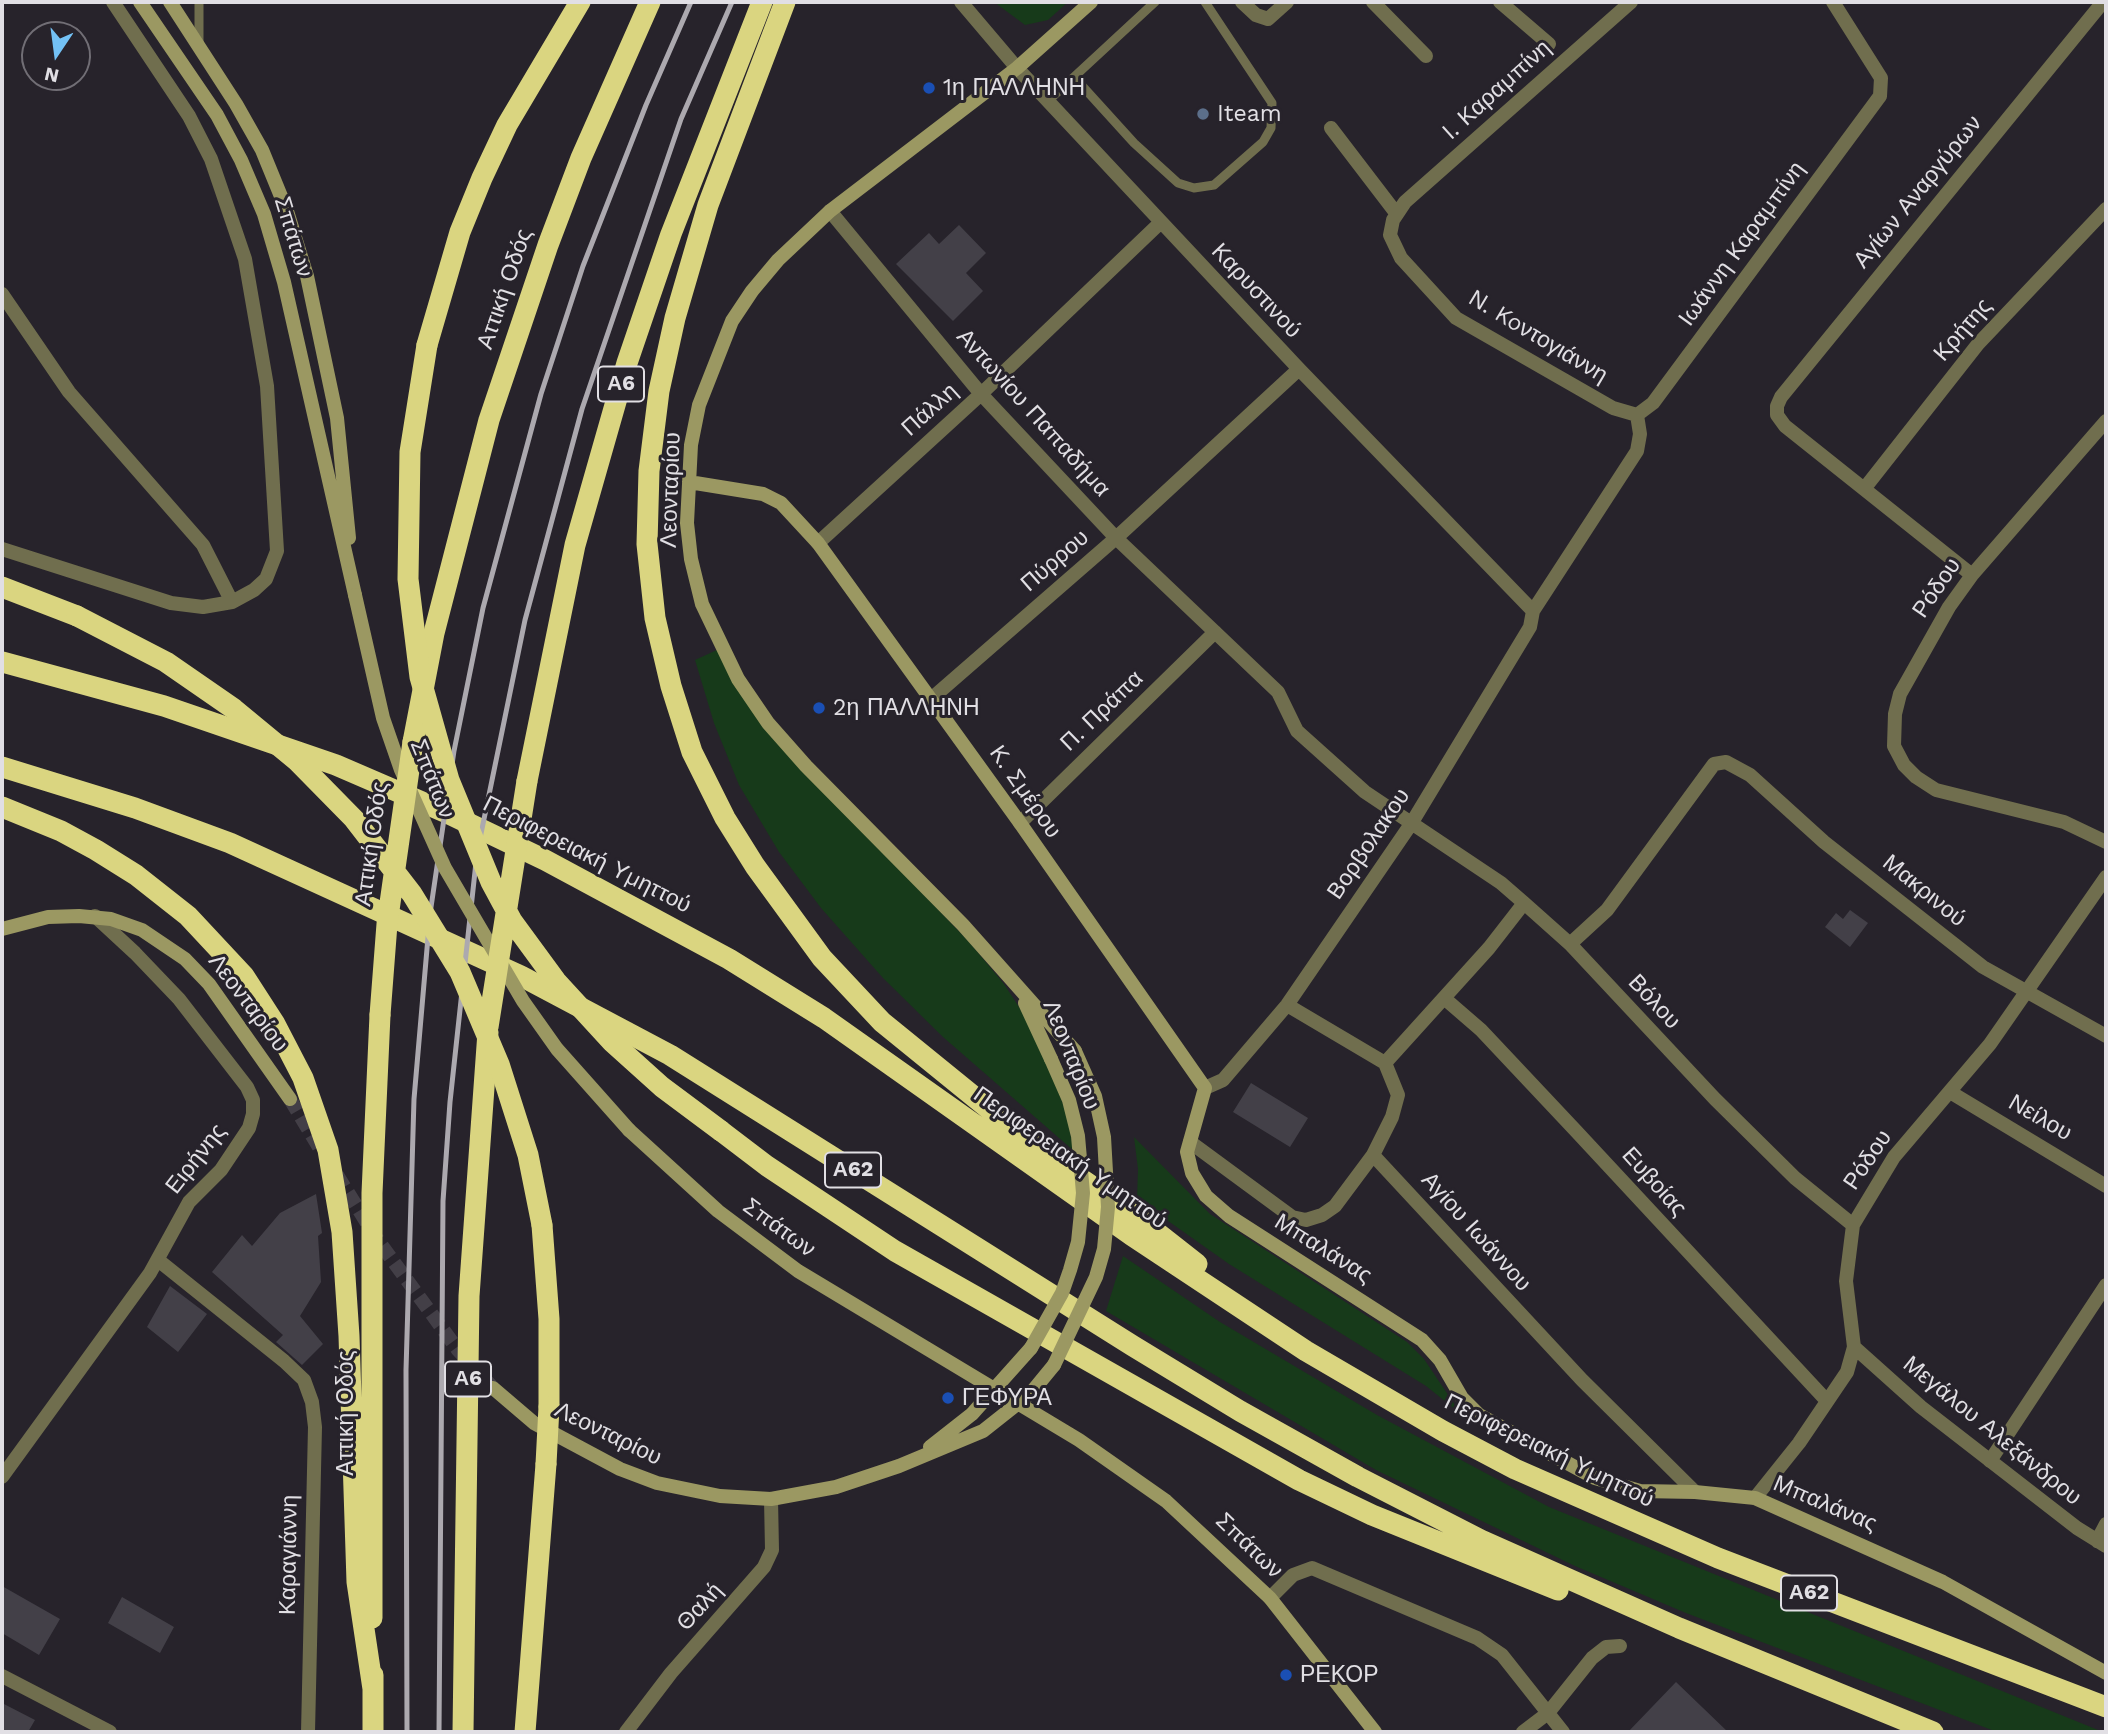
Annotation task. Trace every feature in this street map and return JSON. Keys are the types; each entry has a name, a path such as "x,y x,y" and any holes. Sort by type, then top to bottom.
{"highway":[{"path":"580,2 507,125 460,232 427,345 410,452 406,509 408,579 420,677 449,780 491,882 512,921 556,981 612,1042 662,1087 767,1166 895,1251 1299,1480 1372,1515 1628,1618 1679,1628"},
{"name":"Αττική Οδός","path":"373,1732 372,1193 380,1015 389,911 413,742 443,593 489,420 552,232 650,2"},
{"name":"Α6","path":"463,1732 469,1296 488,1027 527,781 575,545 627,363 671,234 762,2"},
{"path":"785,2 743,108 701,230 675,318 659,391 650,457 647,544 655,618 671,686 692,752 725,818 755,866 822,958 883,1022 1042,1152 1142,1220 1306,1351"},
{"path":"2,587 76,616 166,662 234,709 298,761 354,819 412,894 460,972 499,1064 528,1154 542,1225 549,1319 549,1407 524,1732"},
{"name":"Περιφερειακή Υμηττού","path":"2,662 164,706 336,765 445,812 545,860 729,959 824,1018 1130,1235 1306,1351 1455,1437 1616,1515 1718,1558 2106,1707"},
{"name":"Α62","path":"2,767 135,808 230,843 521,976 670,1055 1251,1418 1481,1541 1679,1628 1933,1732"},
{"path":"2,807 61,831 96,850 136,875 188,916 244,976 275,1024 303,1078 328,1150 342,1232 349,1336 356,1582 373,1689"}],"street":[{"path":"2,549 171,603 203,607 232,602 266,579 277,551 267,386 256,311 241,247 211,159 189,116 113,2"},
{"name":"Σπάτων","path":"140,2 217,115 241,160 264,214 284,282 383,718 401,770 445,868 523,1001 557,1049 629,1130 757,1242 852,1306 1121,1467 1166,1501 1270,1598 1375,1732"},
{"name":"Σπάτων","path":"170,2 262,150 287,211 307,276 337,418 355,595"},
{"name":"Καρυστινού","path":"961,2 1017,68 1299,369 1530,607"},
{"name":"Λεονταρίου","path":"493,1388 534,1423 620,1469 657,1483 720,1496 771,1500 836,1487 983,1431 1018,1404 1054,1364 1096,1277 1104,1249 1108,1207 1104,1137 1094,1096 1075,1051 963,925 806,766 768,723 738,679 702,604 691,559 687,523 691,445 699,405 732,321 778,260 830,211 1017,68 1091,2"},
{"path":"1242,2 1256,15 1268,19 1287,2"},
{"path":"1373,2 1426,56"},
{"path":"1500,2 1549,44"},
{"name":"Ι. Καραμπίνη","path":"1396,213 1631,2"},
{"name":"Ιωάννη Καραμπίνη","path":"1637,415 1653,403 1880,96 1881,78 1833,2"},
{"name":"Αγίων Αναργύρων","path":"1864,489 1785,426 1777,415 1781,397 2103,2"},
{"path":"1331,128 1396,213"},
{"name":"Κρήτης","path":"1864,489 1978,344 2106,209"},
{"name":"Αντωνίου Παπαδήμα","path":"830,211 981,394 1116,538 1284,699 1297,731 1364,792 1412,824"},
{"name":"Ν. Koντογιάννη","path":"1396,213 1390,235 1396,251 1456,318 1614,408 1637,415"},
{"name":"Πάλλη","path":"818,543 981,394 1161,222"},
{"path":"2,294 69,392 203,545 232,602"},
{"name":"Πύρρου","path":"931,699 1116,538 1299,369"},
{"name":"Βορβολακου","path":"1205,1088 1223,1080 1287,1005 1412,824 1530,627 1530,607 1637,451 1640,434 1637,415"},
{"name":"Ρόδου","path":"2106,421 1972,575 1949,607 1900,694 1895,714 1894,746 1904,765 1936,790 2064,822 2106,842"},
{"name":"Κ. Σμέρου","path":"689,482 763,494 780,503 818,543 1020,822 1205,1088"},
{"path":"1864,489 1972,575"},
{"name":"Π. Πράπα","path":"1020,822 1215,632"},
{"name":"Μακρινού","path":"1570,944 1607,910 1714,764 1726,762 1750,775 1776,802 1983,967 2106,1037"},
{"name":"Βόλου","path":"1412,824 1501,883 1570,944 1715,1099 1795,1178 1853,1225"},
{"name":"Ρόδου","path":"1755,1498 1847,1372 1854,1347 1846,1281 1853,1225 1894,1157 1950,1092 2028,993 2106,877"},
{"path":"1385,1063 1524,903"},
{"name":"Λεονταρίου","path":"2,929 48,917 95,916 142,930 186,959 225,1004 290,1099"},
{"name":"Ειρήνης","path":"2,1477 158,1260 189,1202 221,1170 251,1121 253,1100 239,1076 168,986 95,916"},
{"name":"Λεονταρίου","path":"918,1457 972,1414 1031,1348 1058,1301 1078,1242 1083,1193 1078,1136 1069,1100 1019,989"},
{"name":"Ευβοίας","path":"1444,998 1481,1030 1827,1401"},
{"path":"1190,1142 1292,1217 1306,1220 1322,1215 1335,1206 1373,1155 1398,1095 1385,1063 1287,1005"},
{"name":"Μπαλάνας","path":"1205,1088 1187,1152 1192,1173 1206,1196 1229,1216 1422,1340 1440,1360 1462,1398 1479,1415 1595,1478 1640,1491 1695,1492 1755,1498 1943,1582 2106,1673"},
{"name":"Νείλου","path":"1950,1092 2106,1185"},
{"name":"Αγίου Ιωάννου","path":"1373,1155 1553,1350 1695,1492"},
{"name":"Καραγιάννη","path":"158,1260 304,1380 312,1402 315,1427 307,1732"},
{"path":"1990,1461 2106,1285"},
{"name":"Μεγάλου Αλεξάνδρου","path":"1854,1347 1921,1407 2102,1544"},
{"name":"Θαλή","path":"626,1732 671,1673 764,1567 772,1549 771,1500"},
{"path":"2102,1544 2106,1524"},
{"path":"1270,1598 1302,1569 1312,1568 1327,1572 1477,1638 1502,1655 1563,1732"},
{"path":"1523,1732 1548,1713 1592,1658 1606,1647 1620,1646"},
{"path":"2,1676 110,1732"}],"lane":[{"path":"199,2 199,46"},
{"path":"1048,101 1155,2"},
{"path":"1075,78 1134,143 1178,183 1194,188 1214,185 1263,142 1271,128 1272,103 1205,2"}],"green space":[{"path":"994,2 1068,2 1048,20 1025,25"},
{"path":"719,649 780,744 970,943 1004,984 1032,1027 1051,1072 1066,1112 1074,1151 943,1037 883,978 821,908 779,852 739,785 714,723 695,660"},
{"path":"1134,1137 1210,1214 1407,1342 1424,1359 1461,1414 1426,1386 1229,1264 1137,1199 1138,1169"},
{"path":"1123,1256 1220,1322 1377,1415 1549,1507 2103,1732 1997,1732 1686,1613 1575,1566 1376,1470 1106,1311"}],"building":[{"path":"959,225 986,253 966,273 983,291 953,321 896,264 929,233 939,244"},
{"path":"1850,910 1868,923 1850,947 1825,927 1836,913 1843,919"},
{"path":"1251,1083 1308,1118 1290,1147 1233,1112"},
{"path":"316,1194 322,1233 318,1236 321,1282 300,1316 323,1344 302,1365 276,1342 283,1335 212,1272 242,1235 252,1246 280,1213"},
{"path":"170,1286 207,1314 178,1352 147,1327"},
{"path":"2,1586 60,1619 39,1655 2,1633"},
{"path":"122,1597 174,1627 160,1653 108,1623"},
{"path":"1676,1682 1728,1732 1628,1732"},
{"path":"2,1703 35,1720 28,1732 2,1732"}],"tunnel":[{"path":"290,1099 320,1149"},
{"path":"337,1175 377,1239 458,1350 493,1388"}],"railway":[{"path":"407,1732 406,1370 414,1099 430,914 454,751 483,608 541,394 583,266 646,105 691,2"},
{"path":"439,1732 443,1201 450,1102 477,853 525,620 582,409 681,119 732,2"}],"place":[{"name":"1η ΠΑΛΛΗΝΗ","path":"929,88"},
{"name":"Iteam","path":"1203,114"},
{"name":"2η ΠΑΛΛΗΝΗ","path":"819,708"},
{"name":"ΓΕΦΥΡΑ","path":"948,1398"},
{"name":"ΡΕΚΟΡ","path":"1286,1675"}]}
